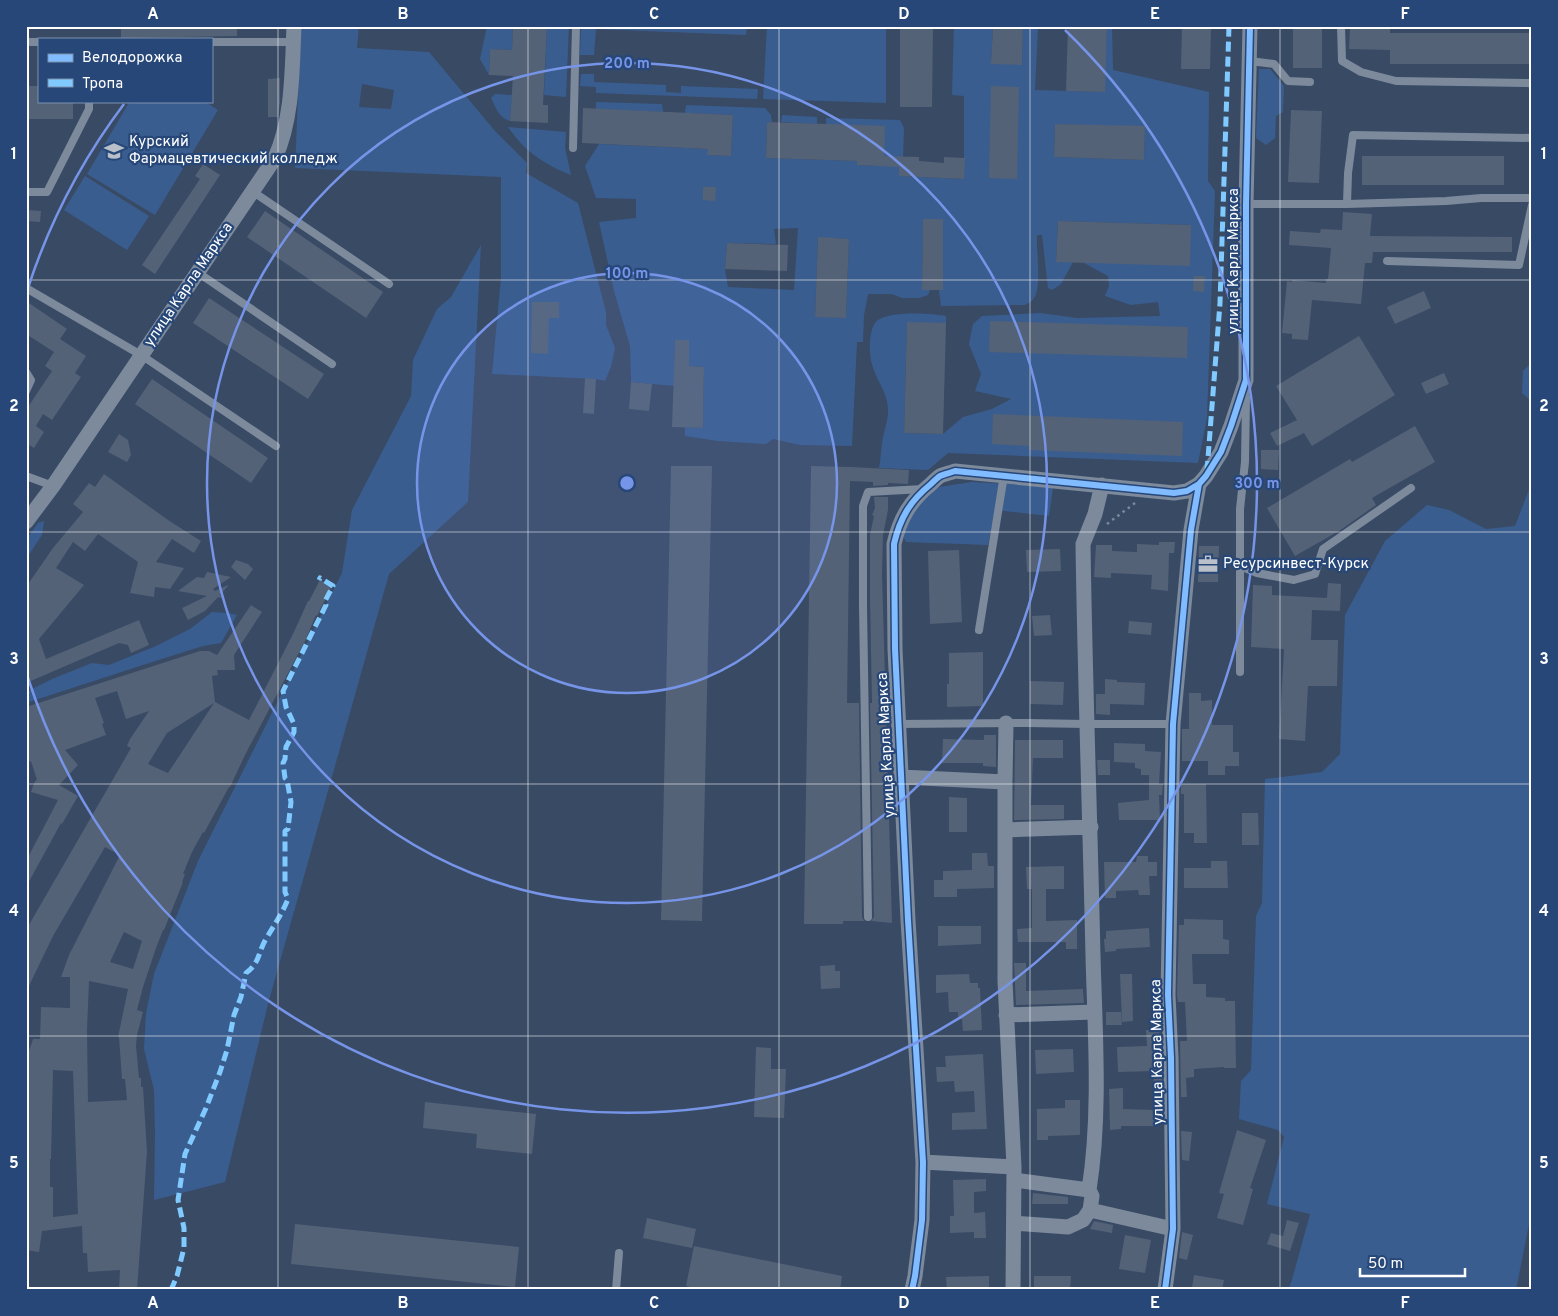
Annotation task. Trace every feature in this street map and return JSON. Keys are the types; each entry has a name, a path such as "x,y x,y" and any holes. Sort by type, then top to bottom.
{"street":[{"name":"улица Карла Маркса","path":"26,522 53,486 275,158 282,142 290,99 294,26"},
{"name":"улица Карла Маркса","path":"912,1290 922,1220 924,1162 909,950 898,724 894,544 898,529 903,516 912,502 924,489 940,476 955,471 1174,493 1187,491 1199,484 1206,476 1221,452 1246,380 1246,204 1250,26"},
{"name":"улица Карла Маркса","path":"1165,1290 1174,1229 1168,995 1173,724 1191,530 1199,484"},
{"path":"1014,1222 1068,1227 1083,1220 1090,1210 1092,1196 1089,1190 1094,1161 1096,1102 1083,544 1095,514 1102,485"},
{"path":"1006,723 1004,782 1006,1015 1014,1173 1013,1290"},
{"path":"901,778 1004,782"},
{"path":"1005,830 1091,827"},
{"path":"1006,1015 1094,1012"},
{"path":"924,1162 1014,1173 1089,1190"},
{"path":"1090,1210 1174,1229"}],"lane":[{"path":"573,148 576,26"},
{"path":"1340,26 1342,61 1361,72 1396,81 1530,83 1532,85"},
{"path":"212,42 293,42"},
{"path":"1250,61 1274,64 1288,81 1310,82"},
{"path":"26,192 47,192 89,109 89,102"},
{"path":"1347,204 1348,173 1353,135 1532,138"},
{"path":"252,190 390,284"},
{"path":"1246,204 1347,204 1481,198 1532,198"},
{"path":"1387,261 1519,265 1532,205"},
{"path":"197,272 332,364"},
{"path":"26,288 141,355 276,446"},
{"path":"26,372 31,380 26,391"},
{"path":"1240,672 1240,509 1245,462 1246,380"},
{"path":"978,630 1004,475"},
{"path":"26,476 53,486"},
{"path":"1240,566 1258,573 1294,580 1315,574 1323,549 1411,488"},
{"path":"868,917 863,506 868,492 924,489"},
{"path":"898,724 1173,724"},
{"path":"616,1290 620,1253"}],"path":[{"path":"1105,526 1150,490"}],"shaded area":[{"path":"301,26 359,26 357,48 429,52 495,131 527,163 526,173 578,203 606,312 606,325 615,348 611,367 605,381 492,374 501,278 501,177 295,168","holes":["362,84 394,90 391,109 359,107"]},
{"path":"487,26 513,26 512,50 490,49 489,75 480,59"},
{"path":"547,26 569,26 566,97 544,95"},
{"path":"581,26 747,26 746,35 596,29 594,55 580,55"},
{"path":"767,26 886,27 886,103 763,99"},
{"path":"954,26 993,26 991,64 1022,64 1023,26 1038,26 1035,90 1104,92 1107,26 1112,26 1113,70 1209,92 1208,181 1215,191 1207,418 1198,463 948,453 928,470 879,468 882,441 888,417 888,404 875,373 870,351 872,331 875,323 880,319 898,314 946,316 946,323 907,323 904,433 943,434 963,417 992,409 1011,399 975,391 981,374 969,344 973,324 982,316 1040,313 1077,318 1160,316 1158,302 1131,305 1105,296 1109,286 1108,276 1084,263 1191,225 1058,221 1056,261 1073,262 1061,284 1052,290 1048,288 1042,235 1037,235 1038,285 1034,298 1031,301 1025,305 941,306 939,290 943,290 943,219 923,219 922,290 930,290 928,295 919,298 902,298 892,294 868,294 864,315 863,342 857,342 852,446 800,445 773,439 766,444 718,441 685,436 685,427 703,428 704,367 689,366 689,340 675,340 674,386 631,382 630,346 614,291 599,222 636,218 636,199 596,198 585,166 599,144 708,149 708,155 731,156 733,115 685,113 686,105 765,108 771,115 772,122 767,122 766,158 857,161 857,165 883,166 826,124 826,118 900,120 904,128 903,157 900,157 899,176 964,179 964,96 952,95","holes":["1055,124 1145,127 1144,160 1054,157","798,228 794,290 728,287 725,269 727,243 776,244 774,229","818,238 849,239 846,318 815,316"]},
{"path":"1259,69 1270,69 1284,86 1283,112 1276,116 1275,138 1266,145 1256,138"},
{"path":"581,74 594,74 594,82 666,85 666,92 681,93 681,86 758,89 757,99 596,93 596,87 580,86"},
{"path":"495,94 512,95 510,121 503,118 496,109 491,98"},
{"path":"129,102 206,102 218,110 155,215 87,174"},
{"path":"596,102 662,104 663,112 596,109"},
{"path":"782,115 817,117 817,124 781,122"},
{"path":"508,127 566,132 565,148 571,175 552,166 528,150"},
{"path":"85,176 149,216 127,250 64,210"},
{"path":"481,245 468,502 389,574 268,1004 225,1182 154,1200 154,1090 144,1049 146,1013 154,974 198,861 342,573 352,510 411,396 413,360 437,309 451,297"},
{"path":"1532,362 1532,402 1522,393 1523,371"},
{"path":"972,482 1053,488 1049,516 995,510 988,545 906,542 902,534 920,500 939,487"},
{"path":"1532,482 1532,1209 1516,1290 1288,1290 1310,1214 1267,1204 1284,1137 1278,1130 1239,1119 1241,1081 1251,1070 1256,916 1262,903 1265,779 1322,772 1340,754 1345,615 1385,541 1427,505 1449,510 1486,529 1515,526"},
{"path":"44,521 42,535 26,559 26,540 38,523"},
{"path":"212,612 237,615 221,643 203,646 26,703 26,692 52,679 92,663 109,665 156,646 190,629"}],"building":[{"path":"121,26 237,26 237,36 121,38"},
{"path":"513,26 547,26 543,105 548,105 548,123 510,121 513,76 489,75 490,49 512,50"},
{"path":"900,26 933,26 932,107 900,107"},
{"path":"993,26 1023,26 1022,65 991,64"},
{"path":"1068,26 1107,26 1105,92 1066,91"},
{"path":"1182,26 1211,26 1210,69 1181,69"},
{"path":"1293,26 1322,26 1322,68 1293,68"},
{"path":"1350,26 1390,26 1390,33 1532,33 1532,64 1390,64 1390,50 1349,49"},
{"path":"280,78 278,117 268,117 268,79"},
{"path":"26,86 38,86 38,102 73,102 73,119 26,119"},
{"path":"991,86 1019,87 1017,179 989,178"},
{"path":"583,108 733,115 731,156 707,155 708,149 582,143"},
{"path":"1291,110 1322,111 1319,183 1288,182"},
{"path":"767,122 885,126 884,156 919,157 919,161 944,163 944,157 965,158 964,179 899,176 899,167 857,165 857,161 766,158"},
{"path":"1055,124 1145,126 1144,160 1054,157"},
{"path":"1362,156 1504,156 1504,185 1362,185"},
{"path":"203,164 220,175 155,274 142,265 200,179 195,176"},
{"path":"703,187 716,187 715,201 703,200"},
{"path":"26,210 41,211 40,222 26,221"},
{"path":"265,211 383,292 366,318 247,237"},
{"path":"1343,212 1372,214 1370,236 1512,237 1512,252 1373,252 1372,263 1365,263 1361,304 1312,300 1308,340 1292,339 1292,334 1282,333 1287,281 1326,283 1331,248 1289,245 1290,231 1320,233 1321,229 1342,230"},
{"path":"923,219 943,219 943,290 922,290"},
{"path":"1058,221 1191,225 1190,266 1056,262"},
{"path":"818,237 849,239 846,318 815,317"},
{"path":"727,243 788,245 787,271 725,269"},
{"path":"1194,276 1205,276 1204,292 1193,291"},
{"path":"1424,291 1431,308 1395,324 1387,307"},
{"path":"209,298 324,374 308,399 193,323"},
{"path":"26,301 67,329 60,339 86,356 75,373 81,377 52,420 43,414 36,426 44,432 34,448 26,443 26,410 52,371 45,366 54,352 26,334"},
{"path":"532,302 559,302 559,318 549,318 548,354 531,353"},
{"path":"990,321 1188,327 1187,358 989,352"},
{"path":"907,322 946,323 943,434 904,433"},
{"path":"1359,336 1395,395 1312,446 1304,433 1277,446 1270,433 1297,420 1276,386"},
{"path":"675,340 689,340 689,366 704,367 703,428 672,427"},
{"path":"1444,373 1449,384 1426,394 1421,383"},
{"path":"585,378 596,379 594,414 583,413"},
{"path":"152,379 268,458 251,483 135,404"},
{"path":"631,382 652,384 649,411 629,409"},
{"path":"993,414 1183,422 1182,456 1029,450 1029,446 992,444"},
{"path":"1415,426 1435,462 1372,498 1376,505 1339,531 1295,556 1267,508 1350,459 1352,462"},
{"path":"119,434 128,440 131,455 127,462 108,452"},
{"path":"1261,450 1279,450 1278,470 1261,469"},
{"path":"671,466 712,466 702,921 661,920"},
{"path":"811,466 909,470 908,484 888,483 888,485 873,486 873,482 850,481 847,703 859,703 862,917 864,921 843,921 843,924 804,924"},
{"path":"104,474 201,541 194,553 172,539 156,562 184,568 170,589 155,587 154,597 130,593 138,562 98,534 85,551 73,542 56,568 84,585 39,639 46,659 139,620 149,645 131,653 128,645 119,643 26,683 26,587 53,548 83,512 73,504 89,483 95,487"},
{"path":"874,497 888,497 888,510 883,535 882,574 892,923 871,921 874,917 870,703 872,703 870,535 874,516 872,515 875,508"},
{"path":"1159,542 1175,542 1174,553 1169,553 1168,591 1151,589 1152,575 1111,573 1111,578 1094,577 1096,545 1112,545 1112,551 1137,552 1137,544 1159,545"},
{"name":"Ресурсинвест-Курск","path":"1199,546 1219,546 1218,582 1198,582"},
{"path":"1060,549 1061,571 1027,572 1026,550"},
{"path":"959,550 962,622 930,624 928,551"},
{"path":"236,560 248,564 253,569 245,580 231,567"},
{"path":"207,572 231,577 213,589 215,591 228,585 220,595 225,599 218,597 205,611 188,620 182,608 207,596 178,591 197,577 204,578"},
{"path":"320,580 332,586 230,787 192,852 183,874 185,874 183,882 156,948 143,987 137,1010 143,1012 136,1046 139,1078 141,1078 141,1087 143,1087 147,1152 137,1290 119,1290 120,1270 88,1272 87,1253 83,1253 82,1226 42,1231 39,1252 26,1250 26,1071 28,1070 28,1054 33,1039 40,1039 41,1007 70,1008 70,977 61,977 69,955 120,855 105,847 53,936 26,992 26,930 131,748 127,746 130,739 149,711 126,719 117,691 95,698 104,723 102,724 106,735 65,750 78,765 59,785 78,796 26,887 26,861 58,800 31,792 37,780 31,761 26,763 26,707 200,651 209,651 217,655 251,605 262,612 234,655 235,670 217,670 218,675 212,676 215,702 249,720","holes":["214,703 168,773 148,764 167,733","124,932 142,941 133,969 110,962","89,981 128,989 118,1037 122,1079 125,1079 127,1100 88,1102 87,1030","53,1070 73,1071 78,1214 53,1217 53,1187 50,1187"]},
{"path":"1328,583 1341,584 1340,611 1312,610 1311,640 1338,640 1337,686 1308,686 1305,741 1279,739 1284,649 1251,647 1253,585 1272,586 1272,595 1327,598"},
{"path":"1050,615 1052,635 1034,636 1032,616"},
{"path":"1129,621 1152,623 1151,635 1128,633"},
{"path":"983,652 983,706 947,707 949,653"},
{"path":"1105,679 1117,680 1117,682 1145,683 1144,705 1110,704 1110,715 1096,714 1096,694 1105,694"},
{"path":"1030,681 1064,682 1063,705 1030,704"},
{"path":"1189,693 1201,693 1201,701 1212,700 1212,725 1233,725 1233,752 1239,752 1239,766 1225,766 1225,775 1208,775 1208,761 1182,761 1182,729 1189,729"},
{"path":"984,735 996,735 996,767 983,766 983,763 942,763 943,739 984,740"},
{"path":"1015,740 1063,740 1063,758 1033,758 1031,805 1064,805 1064,819 1014,820"},
{"path":"1114,743 1145,744 1145,751 1161,752 1159,784 1163,784 1162,795 1159,795 1160,820 1119,820 1118,803 1149,800 1149,775 1141,775 1141,769 1135,768 1135,763 1114,762"},
{"path":"1097,760 1110,760 1110,775 1098,775"},
{"path":"1181,784 1206,784 1207,843 1194,843 1194,833 1184,833 1184,794 1181,794"},
{"path":"949,797 967,798 967,832 949,832"},
{"path":"1242,813 1258,813 1259,845 1242,845"},
{"path":"972,853 987,853 988,866 994,866 994,888 957,889 957,897 934,897 934,880 943,880 943,871 972,870"},
{"path":"1137,856 1148,856 1148,862 1157,862 1157,876 1149,876 1150,895 1139,895 1138,890 1116,891 1116,898 1105,898 1104,862 1136,862"},
{"path":"1211,861 1227,861 1228,888 1184,888 1184,868 1211,868"},
{"path":"1064,866 1064,889 1046,889 1046,921 1077,920 1077,949 1066,949 1066,942 1018,942 1017,929 1032,928 1032,889 1027,889 1026,867"},
{"path":"1184,919 1223,920 1223,939 1229,940 1229,954 1192,954 1193,984 1206,984 1206,997 1225,998 1225,1001 1235,1001 1236,1068 1194,1069 1194,1077 1186,1078 1187,1097 1181,1097 1180,1041 1187,1041 1185,1002 1178,1002 1177,995 1179,925 1184,925"},
{"path":"938,926 981,926 981,944 938,946"},
{"path":"1149,928 1150,947 1116,949 1116,951 1105,952 1104,939 1106,939 1106,931"},
{"path":"1014,963 1026,963 1026,991 1083,989 1084,1003 1016,1005"},
{"path":"835,965 835,971 840,971 840,988 821,989 820,966"},
{"path":"969,974 970,983 978,983 978,988 980,988 982,1030 963,1031 962,1019 958,1019 958,1012 949,1012 948,992 936,993 936,975"},
{"path":"1120,974 1132,974 1133,1021 1122,1022"},
{"path":"1106,1012 1121,1012 1122,1025 1106,1025"},
{"path":"1159,1029 1162,1058 1162,1098 1153,1098 1154,1071 1118,1072 1117,1047 1147,1046 1146,1030"},
{"path":"756,1047 771,1048 771,1069 786,1069 784,1118 754,1117"},
{"path":"1073,1049 1074,1072 1036,1074 1035,1050"},
{"path":"983,1054 987,1129 952,1130 952,1113 975,1112 974,1091 955,1092 954,1081 937,1082 936,1067 946,1067 945,1056"},
{"path":"1123,1088 1123,1109 1155,1110 1155,1126 1121,1126 1121,1129 1110,1130 1109,1089"},
{"path":"1065,1100 1080,1100 1080,1135 1048,1136 1048,1140 1037,1140 1037,1109 1065,1108"},
{"path":"425,1102 536,1114 532,1154 476,1148 477,1134 423,1128"},
{"path":"1237,1130 1266,1140 1250,1188 1253,1189 1243,1225 1217,1218 1224,1194 1219,1193"},
{"path":"1181,1131 1192,1132 1189,1161 1182,1160"},
{"path":"986,1179 986,1191 974,1192 974,1213 985,1212 986,1238 974,1238 974,1232 950,1233 950,1216 954,1216 953,1180"},
{"path":"1033,1193 1068,1197 1068,1204 1032,1204"},
{"path":"647,1218 696,1229 692,1248 643,1238"},
{"path":"1287,1220 1299,1223 1290,1251 1267,1244 1271,1233 1283,1236"},
{"path":"1094,1221 1113,1225 1112,1233 1090,1229"},
{"path":"295,1224 519,1247 515,1287 291,1264"},
{"path":"1182,1232 1193,1235 1187,1260 1179,1258"},
{"path":"1125,1235 1151,1240 1145,1273 1119,1269"},
{"path":"694,1246 842,1276 840,1290 704,1290 686,1286"},
{"path":"1194,1275 1224,1280 1222,1290 1197,1290 1192,1288"},
{"path":"989,1276 989,1290 947,1290 946,1277"},
{"path":"1034,1276 1071,1276 1070,1290 1034,1290"}],"marked path":[{"path":"1207,471 1220,303 1229,26"},
{"path":"171,1290 177,1276 184,1248 184,1228 178,1200 185,1154 220,1072 246,973 254,965 263,944 281,915 288,899 285,892 285,831 288,829 291,802 283,763 286,747 294,732 294,724 286,707 283,691 326,605 325,601 333,586 320,578 319,580"}],"cycle path":[{"path":"912,1290 922,1220 923,1162 908,920 895,649 894,544 896,535 903,518 917,497 940,476 955,471 1174,493 1187,491 1199,484 1206,476 1221,452 1246,380 1246,204 1250,26"},
{"path":"1165,1290 1173,1229 1171,1058 1168,995 1173,724 1191,530 1199,484"}],"place":[{"name":"Курский Фармацевтический колледж","path":"114,151"},
{"name":"Ресурсинвест-Курск","path":"1208,564"}]}
